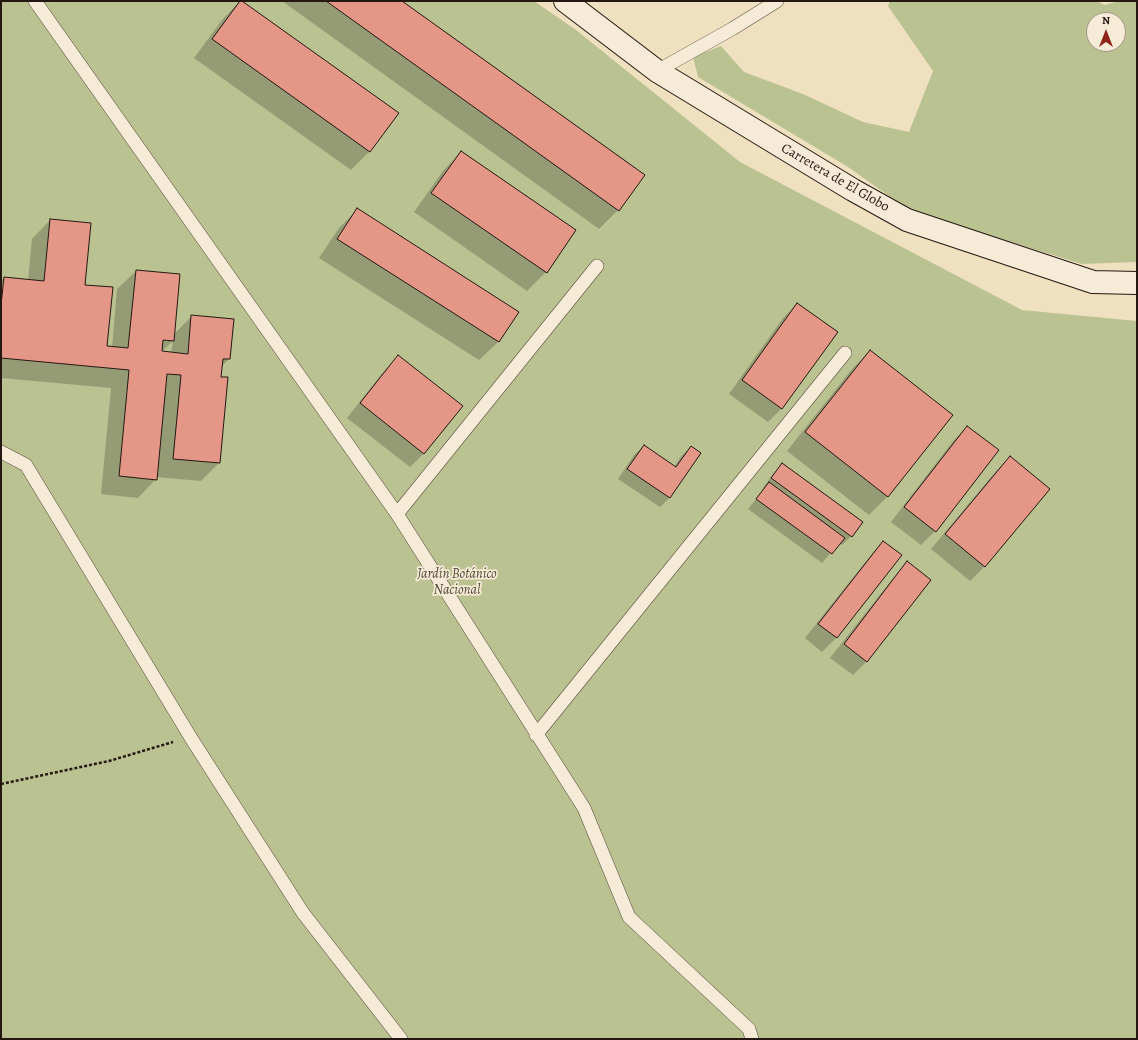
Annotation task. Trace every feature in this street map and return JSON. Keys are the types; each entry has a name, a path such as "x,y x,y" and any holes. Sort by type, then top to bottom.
{"main road":[{"name":"Carretera de El Globo","path":"565,1 657,71 853,190 907,220 1092,282 1137,283"}],"lane":[{"path":"35,1 397,514 536,735 584,808 629,917 749,1029 752,1039"},
{"path":"657,71 732,29 777,1"},
{"path":"397,514 597,266"},
{"path":"536,735 846,353"},
{"path":"1,452 26,465 191,738 303,913 401,1039"}],"path":[{"path":"1,784 109,761 191,738"}],"green space":[{"name":"Jardín Botánico Nacional","path":"1,1 534,1 576,30 740,162 1022,310 1137,321 1137,1039 1,1039"},
{"path":"890,1 1096,1 1105,5 1119,1 1137,1 1137,262 1082,264 910,211 848,167 698,77 693,57 721,46 744,72 803,94 863,122 909,132 933,71 888,6"}],"building":[{"path":"240,1 399,113 370,152 212,39"},
{"path":"326,1 402,1 645,175 619,211"},
{"path":"461,151 576,230 547,273 431,193"},
{"path":"357,208 519,312 499,342 337,239"},
{"path":"50,219 91,223 85,285 113,287 107,346 128,348 136,270 180,274 174,341 163,340 162,351 188,354 191,315 234,319 230,359 223,359 221,377 228,377 220,463 173,459 181,375 167,374 157,480 119,476 129,370 1,358 1,305 4,277 44,281"},
{"path":"797,303 838,332 782,409 742,380"},
{"path":"870,350 953,415 888,497 805,432"},
{"path":"398,355 463,406 424,454 360,403"},
{"path":"967,426 999,450 936,532 904,507"},
{"path":"644,445 676,467 691,446 701,453 670,498 627,469"},
{"path":"1010,456 1050,489 985,567 945,534"},
{"path":"782,463 863,522 852,537 771,478"},
{"path":"769,482 845,538 832,554 756,499"},
{"path":"883,541 902,555 837,638 818,624"},
{"path":"907,561 931,580 867,662 844,644"}]}
